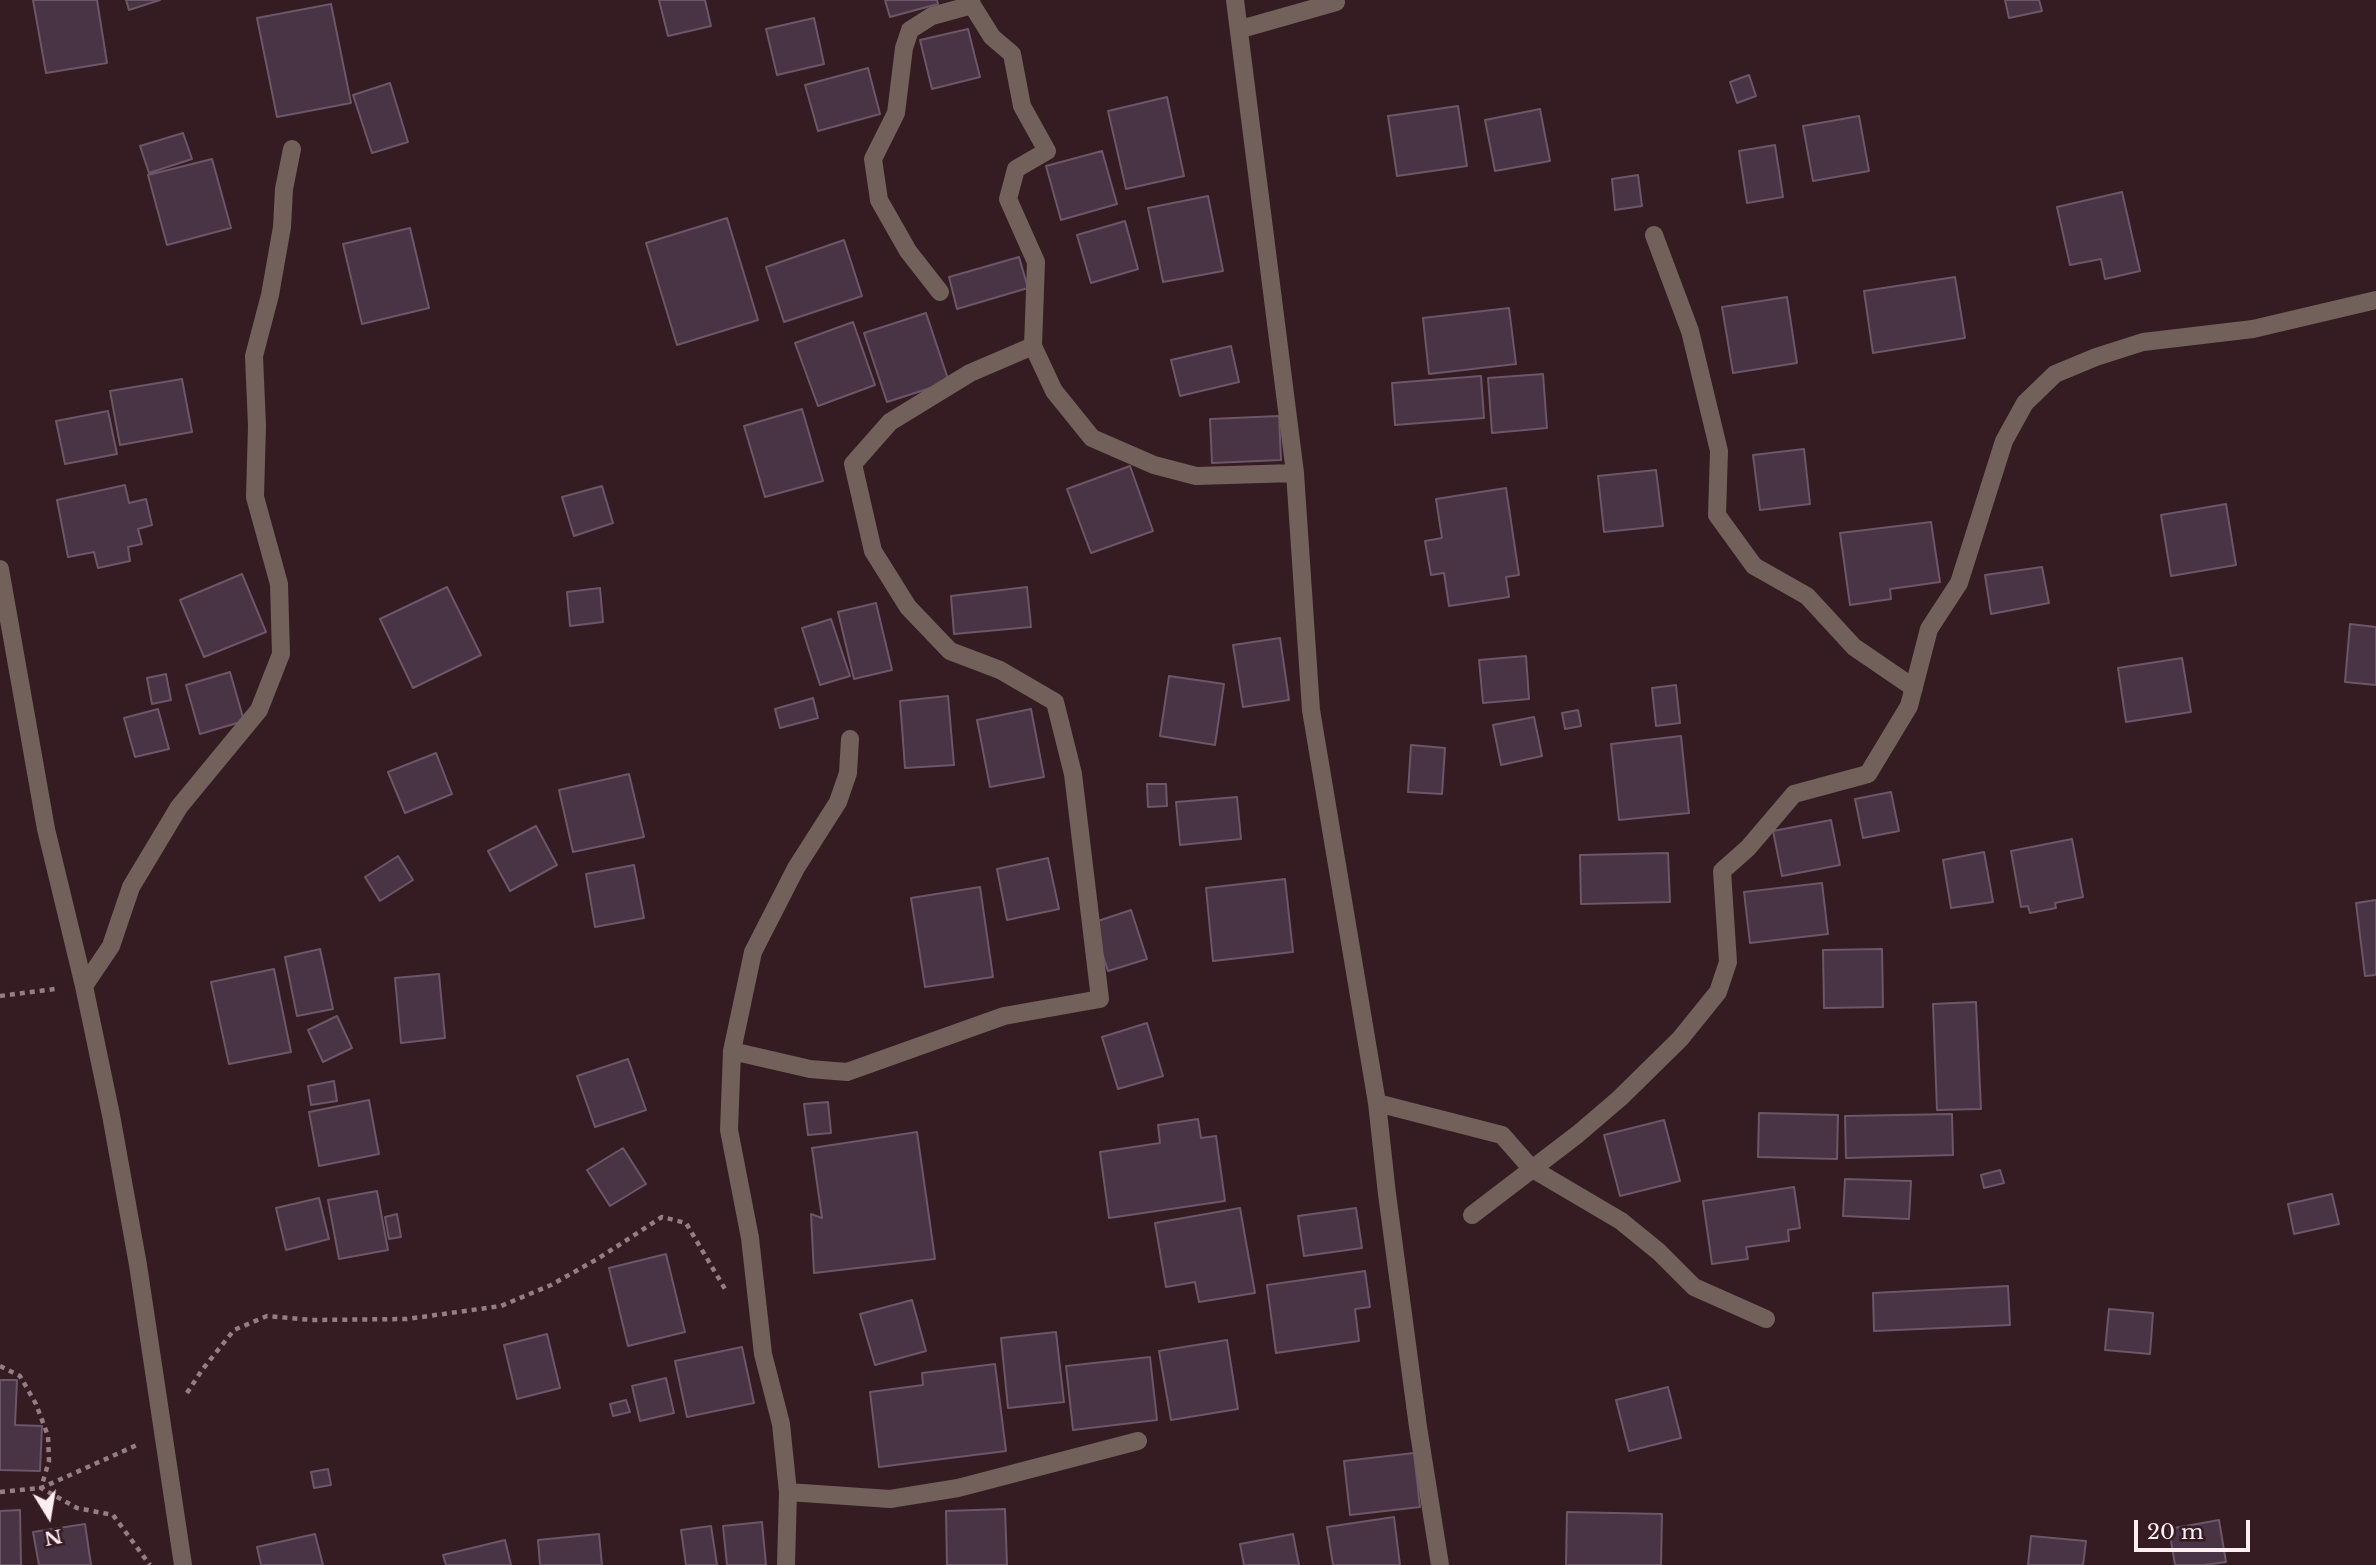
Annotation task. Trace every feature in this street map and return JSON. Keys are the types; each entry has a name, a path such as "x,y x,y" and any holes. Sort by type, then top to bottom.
{"street":[{"path":"1236,0 1295,473 1311,710 1377,1103 1418,1427 1440,1565"},
{"path":"940,292 908,251 879,200 873,159 896,113 904,48 910,30 932,16 971,2 992,37 1012,54 1022,106 1047,151 1016,169 1008,199 1036,262 1033,345 1054,391 1092,438 1154,465 1196,476 1295,473"},
{"path":"1241,29 1336,2"},
{"path":"84,986 111,946 131,887 179,807 259,710 281,654 279,584 255,497 257,426 254,356 270,295 292,149"},
{"path":"1654,235 1690,331 1720,451 1717,515 1754,566 1807,596 1854,647 1914,688"},
{"path":"1472,1215 1578,1134 1620,1098 1680,1038 1718,992 1728,962 1722,871 1748,848 1794,794 1868,774 1909,706 1929,629 1959,583 2004,441 2025,403 2055,374 2143,342 2253,329 2376,300"},
{"path":"732,1051 810,1069 847,1072 1004,1016 1100,999 1073,774 1055,702 1000,670 950,652 908,607 873,551 853,464 890,422 971,373 1033,345"},
{"path":"0,569 46,828 84,986 111,1115 138,1265 183,1565"},
{"path":"786,1565 788,1492 781,1424 763,1354 750,1238 729,1130 732,1051 753,952 796,867 838,802 848,774 849,739"},
{"path":"1377,1103 1502,1135 1531,1168 1621,1221 1694,1287 1766,1319"},
{"path":"788,1492 890,1499 958,1488 1138,1441"}],"path":[{"path":"0,996 84,986"},
{"path":"0,1492 41,1488 163,1433 202,1370 234,1330 267,1317 312,1320 407,1319 501,1306 551,1285 662,1217 686,1223 730,1298"},
{"path":"0,1366 20,1376 36,1404 48,1436 49,1461 41,1488"},
{"path":"41,1488 77,1508 113,1515 150,1565"}],"building":[{"path":"33,0 97,0 107,63 46,73"},
{"path":"126,0 160,0 129,10"},
{"path":"659,0 705,0 711,26 668,36"},
{"path":"885,0 937,0 938,4 890,17"},
{"path":"2005,0 2039,0 2042,11 2009,18"},
{"path":"331,4 351,103 277,117 257,18"},
{"path":"814,18 824,64 777,75 766,29"},
{"path":"968,29 980,77 932,89 920,40"},
{"path":"868,68 880,114 818,131 805,85"},
{"path":"1749,75 1756,96 1737,103 1730,82"},
{"path":"390,83 408,142 372,153 353,95"},
{"path":"1167,97 1184,176 1126,189 1108,111"},
{"path":"1458,106 1467,166 1397,176 1388,116"},
{"path":"1540,109 1550,161 1495,171 1485,120"},
{"path":"1859,116 1869,171 1813,181 1803,126"},
{"path":"183,133 192,159 149,173 140,146"},
{"path":"1775,145 1783,197 1747,203 1739,151"},
{"path":"1102,151 1117,204 1061,220 1046,166"},
{"path":"212,159 231,228 167,245 148,175"},
{"path":"1638,175 1642,206 1615,210 1612,179"},
{"path":"2122,192 2140,271 2105,279 2101,259 2070,265 2057,207"},
{"path":"1208,196 1223,271 1163,282 1148,208"},
{"path":"727,218 758,320 677,345 646,243"},
{"path":"1125,221 1138,269 1091,283 1077,235"},
{"path":"410,228 429,308 362,324 343,244"},
{"path":"844,240 862,296 784,322 766,267"},
{"path":"1019,257 1028,288 957,309 949,277"},
{"path":"1955,277 1965,338 1873,353 1864,291"},
{"path":"1787,297 1797,363 1733,373 1722,307"},
{"path":"1509,308 1516,364 1429,374 1423,318"},
{"path":"926,313 949,382 887,402 864,333"},
{"path":"853,322 875,385 818,406 795,343"},
{"path":"1231,346 1239,382 1180,396 1171,360"},
{"path":"1543,374 1547,428 1492,433 1488,378"},
{"path":"1481,376 1484,418 1395,425 1392,383"},
{"path":"182,379 192,432 120,445 110,391"},
{"path":"802,409 823,481 765,497 744,426"},
{"path":"108,411 117,454 65,464 56,421"},
{"path":"1279,416 1281,460 1212,463 1210,419"},
{"path":"1804,449 1810,504 1760,510 1753,455"},
{"path":"1130,466 1153,531 1091,553 1067,489"},
{"path":"1656,470 1663,526 1604,532 1598,476"},
{"path":"125,485 129,503 146,499 152,525 138,529 142,544 128,547 130,561 98,568 94,552 68,557 57,500"},
{"path":"602,486 613,523 574,536 562,497"},
{"path":"1506,488 1519,575 1506,577 1509,597 1449,606 1444,573 1431,575 1425,541 1442,538 1436,499"},
{"path":"2226,504 2236,565 2171,576 2161,515"},
{"path":"1931,522 1940,582 1890,589 1891,599 1850,605 1840,533"},
{"path":"2042,567 2049,603 1991,614 1985,575"},
{"path":"242,574 266,632 204,657 180,600"},
{"path":"447,587 481,655 413,688 380,619"},
{"path":"1027,587 1031,627 954,634 951,596"},
{"path":"600,588 603,622 570,626 567,592"},
{"path":"876,603 892,670 854,679 838,612"},
{"path":"831,619 850,676 820,685 802,628"},
{"path":"2350,624 2376,627 2376,685 2345,682"},
{"path":"1280,638 1289,700 1243,707 1233,645"},
{"path":"1526,656 1529,699 1483,703 1479,660"},
{"path":"2182,658 2191,712 2126,722 2118,668"},
{"path":"230,672 244,721 200,734 186,685"},
{"path":"166,674 171,700 152,704 147,678"},
{"path":"1169,676 1224,684 1215,745 1160,736"},
{"path":"1676,685 1680,723 1656,726 1652,688"},
{"path":"948,696 954,765 905,768 900,701"},
{"path":"813,698 818,718 780,728 775,709"},
{"path":"158,709 169,749 135,757 124,718"},
{"path":"1031,709 1044,777 990,787 977,720"},
{"path":"1578,710 1581,726 1565,729 1562,713"},
{"path":"1534,717 1542,756 1501,765 1493,725"},
{"path":"1681,736 1689,813 1619,820 1611,744"},
{"path":"1411,745 1445,748 1442,794 1408,792"},
{"path":"436,753 452,794 405,813 388,772"},
{"path":"629,774 644,837 573,852 559,790"},
{"path":"1147,784 1166,784 1167,806 1148,807"},
{"path":"1891,792 1899,831 1863,838 1855,799"},
{"path":"1237,797 1241,839 1180,845 1176,802"},
{"path":"1831,820 1840,865 1782,876 1773,831"},
{"path":"536,826 557,865 510,891 488,851"},
{"path":"2072,839 2083,897 2055,903 2056,908 2030,913 2028,906 2021,907 2011,851"},
{"path":"1984,852 1993,902 1951,908 1943,860"},
{"path":"1668,853 1670,902 1581,904 1580,855"},
{"path":"398,856 413,880 380,901 365,877"},
{"path":"1048,858 1059,909 1007,920 997,869"},
{"path":"634,865 644,918 595,927 586,874"},
{"path":"1285,879 1293,952 1213,961 1206,888"},
{"path":"1822,883 1828,934 1750,943 1744,892"},
{"path":"980,887 993,977 925,987 911,898"},
{"path":"2376,900 2376,975 2365,976 2356,903"},
{"path":"1131,910 1147,959 1108,971 1092,923"},
{"path":"320,949 333,1009 297,1016 285,957"},
{"path":"1882,949 1883,1007 1824,1008 1823,950"},
{"path":"274,969 291,1052 229,1064 211,982"},
{"path":"439,974 445,1038 401,1043 395,978"},
{"path":"1976,1002 1981,1109 1937,1110 1933,1004"},
{"path":"337,1016 352,1048 323,1062 308,1030"},
{"path":"1147,1023 1163,1076 1118,1089 1102,1037"},
{"path":"628,1059 646,1110 595,1127 577,1076"},
{"path":"334,1081 337,1101 311,1105 308,1086"},
{"path":"369,1100 379,1154 319,1166 309,1112"},
{"path":"828,1102 831,1133 808,1135 804,1104"},
{"path":"1759,1113 1838,1115 1837,1159 1758,1157"},
{"path":"1952,1114 1953,1155 1846,1158 1845,1116"},
{"path":"1198,1119 1201,1138 1216,1136 1225,1201 1109,1218 1100,1152 1160,1143 1158,1125"},
{"path":"1664,1120 1680,1181 1620,1196 1604,1135"},
{"path":"917,1132 935,1259 814,1273 811,1214 822,1218 812,1148"},
{"path":"623,1148 646,1184 610,1206 587,1170"},
{"path":"2000,1170 2004,1183 1984,1188 1981,1175"},
{"path":"1845,1179 1911,1181 1909,1219 1843,1216"},
{"path":"1794,1187 1800,1228 1788,1230 1789,1241 1746,1247 1748,1259 1712,1264 1703,1201"},
{"path":"377,1191 388,1250 339,1259 328,1200"},
{"path":"2332,1194 2339,1224 2294,1234 2288,1204"},
{"path":"319,1198 329,1239 286,1250 276,1208"},
{"path":"1240,1208 1255,1293 1199,1302 1195,1282 1166,1287 1155,1223"},
{"path":"1356,1208 1362,1248 1304,1256 1298,1216"},
{"path":"397,1214 401,1237 389,1239 385,1217"},
{"path":"666,1254 685,1332 628,1346 609,1268"},
{"path":"1365,1271 1370,1307 1355,1309 1359,1341 1276,1353 1267,1285"},
{"path":"2008,1286 2010,1325 1874,1331 1873,1293"},
{"path":"912,1300 926,1351 875,1365 860,1314"},
{"path":"2109,1309 2153,1313 2150,1354 2105,1350"},
{"path":"1056,1332 1064,1402 1008,1408 1001,1338"},
{"path":"547,1334 560,1388 517,1399 504,1345"},
{"path":"1227,1340 1238,1409 1171,1420 1159,1351"},
{"path":"742,1347 754,1403 687,1417 675,1361"},
{"path":"1150,1357 1157,1420 1073,1430 1066,1366"},
{"path":"995,1364 1006,1451 879,1467 870,1392 923,1385 922,1373"},
{"path":"666,1378 674,1413 640,1421 632,1386"},
{"path":"0,1380 17,1380 15,1425 42,1426 40,1471 0,1470"},
{"path":"1668,1387 1681,1438 1629,1451 1616,1400"},
{"path":"626,1400 630,1412 613,1416 610,1404"},
{"path":"1414,1453 1420,1507 1350,1515 1344,1461"},
{"path":"328,1469 331,1485 314,1488 311,1472"},
{"path":"1005,1509 1007,1565 947,1565 946,1511"},
{"path":"20,1510 21,1565 0,1565 0,1511"},
{"path":"1567,1512 1662,1514 1661,1565 1566,1565"},
{"path":"1394,1517 1400,1565 1333,1565 1327,1527"},
{"path":"2219,1520 2226,1562 2175,1565 2169,1529"},
{"path":"762,1522 766,1565 727,1565 723,1526"},
{"path":"85,1524 91,1565 39,1565 33,1532"},
{"path":"711,1526 717,1565 686,1565 681,1530"},
{"path":"315,1534 323,1565 261,1565 257,1547"},
{"path":"599,1534 602,1565 540,1565 538,1540"},
{"path":"1293,1534 1299,1565 1244,1565 1240,1544"},
{"path":"2031,1536 2086,1541 2083,1565 2028,1565"},
{"path":"505,1540 511,1565 446,1565 443,1555"}]}
